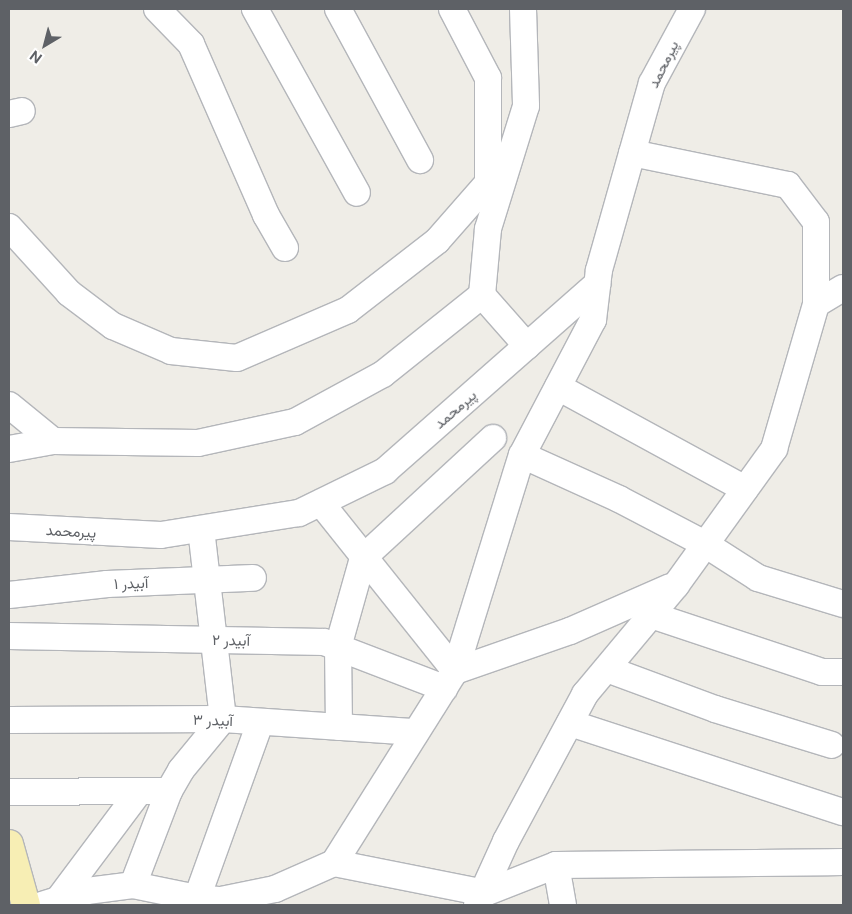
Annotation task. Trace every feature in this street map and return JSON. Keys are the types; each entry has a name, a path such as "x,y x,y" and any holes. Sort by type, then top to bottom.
{"main road":[{"path":"9,844 26,905"}],"street":[{"path":"157,9 191,44 266,215 285,248"},
{"path":"255,9 356,194"},
{"path":"338,9 420,160"},
{"path":"9,449 53,441 198,443 295,422 383,374 482,295 488,229 488,78 452,9"},
{"path":"488,229 526,106 523,9"},
{"name":"پیرمحمد","path":"9,527 161,535 299,513 385,472 597,284 652,83 692,9"},
{"path":"481,899 506,841 585,694 676,585 774,449 816,304 816,222 788,185 632,154"},
{"path":"9,227 69,293 113,326 171,351 237,358 348,310 437,241 488,182"},
{"path":"50,902 133,885 197,898 221,900 275,889 334,863 449,679 522,455 593,320 597,284"},
{"path":"816,304 843,288"},
{"path":"482,295 527,346"},
{"path":"558,387 745,489"},
{"path":"9,405 53,441"},
{"path":"339,727 338,647 363,558 494,438"},
{"path":"522,455 619,499 705,544 758,578 843,604"},
{"path":"321,503 363,558 449,679"},
{"path":"133,885 169,791 182,770 223,719 201,529"},
{"name":"آبیدر ۱","path":"9,594 107,584 253,578"},
{"path":"449,679 570,631 676,585"},
{"path":"651,615 822,672 843,672"},
{"name":"آبیدر ۲","path":"9,636 324,642 449,679"},
{"path":"607,669 715,709 832,745"},
{"name":"آبیدر ۳","path":"9,720 223,719 260,723 416,732"},
{"path":"197,898 260,723"},
{"path":"570,723 843,812"},
{"path":"9,792 138,793 169,791"},
{"path":"50,902 138,793"},
{"path":"334,863 481,899 556,864 843,862"},
{"path":"556,864 563,905"},
{"path":"292,905 307,875"}]}
